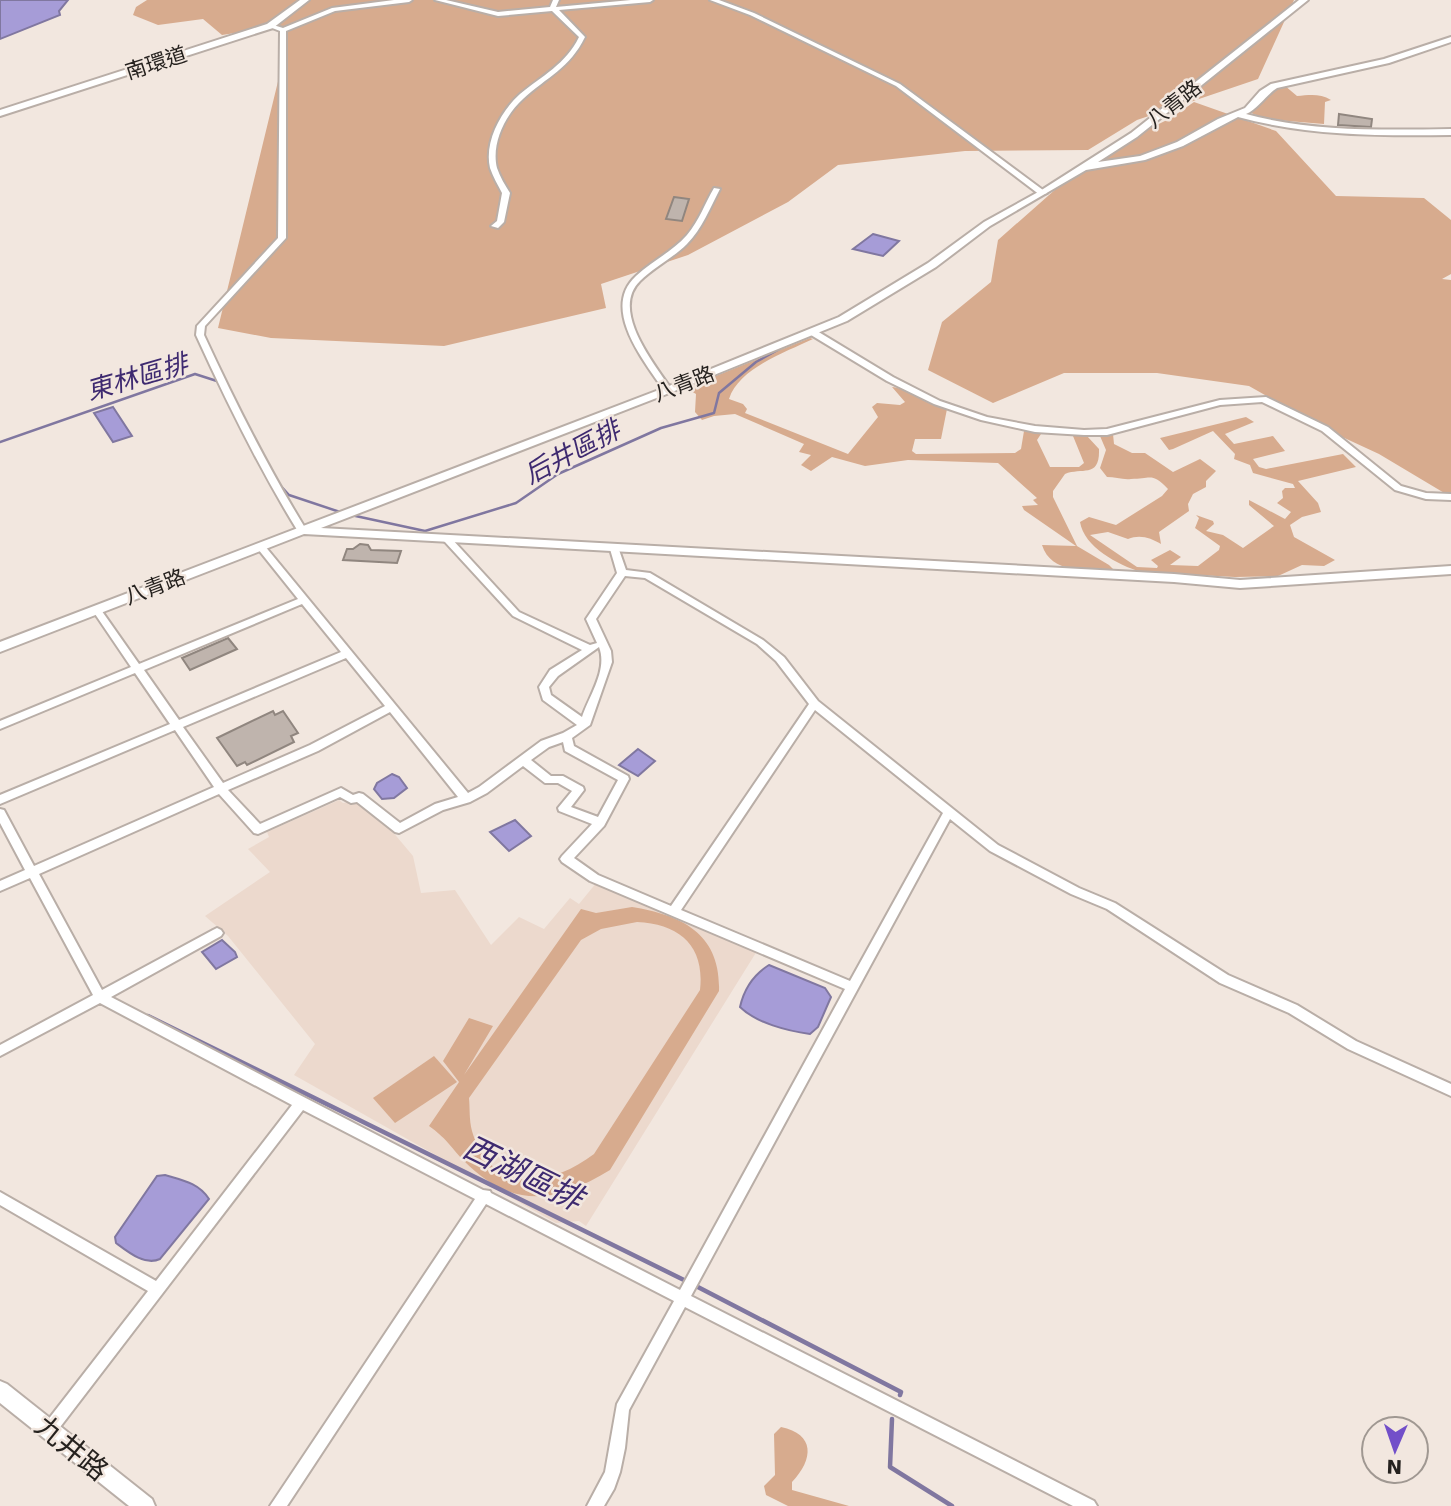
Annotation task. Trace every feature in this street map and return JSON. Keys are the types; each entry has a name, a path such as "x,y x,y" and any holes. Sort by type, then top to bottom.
{"street":[{"name":"南環道","path":"0,113 270,26 306,0"},
{"path":"270,26 283,30 334,9 409,0"},
{"path":"438,0 498,14 650,0"},
{"path":"552,8 556,0"},
{"path":"713,0 752,13 898,85 1043,193"},
{"name":"八青路","path":"0,647 668,390 843,319 932,265 987,224 1043,193 1160,116 1304,0"},
{"path":"495,226 500,222 506,193 494,170 491,154 500,127 518,100 570,61 582,37 552,8"},
{"path":"283,30 282,238 201,326 200,335 274,486 302,531 1174,578 1240,584 1451,570"},
{"path":"1078,168 1142,158 1181,144 1248,110 1263,93 1274,86 1387,61 1451,40"},
{"path":"1239,115 1265,123 1326,129 1394,133 1451,132"},
{"path":"668,390 635,342 628,319 627,300 630,287 690,236 716,189"},
{"path":"814,333 917,394 1016,427 1107,432 1220,403 1264,399 1325,429 1398,488 1426,496 1451,496"},
{"path":"448,540 516,614 590,649"},
{"path":"261,547 466,799"},
{"path":"96,609 221,789 258,830 341,792 351,799 359,797 399,829 439,807 466,799 545,744 567,736 585,725 589,706 600,686 608,659 591,620 596,610 613,592 622,573 615,549"},
{"path":"622,573 647,575 760,642 780,659 814,704 994,848 1075,891 1111,906 1224,979 1293,1009 1352,1045 1451,1090"},
{"path":"0,725 304,600"},
{"path":"585,725 547,697 544,687 554,673 601,643"},
{"path":"0,800 348,653"},
{"path":"673,912 814,704"},
{"path":"0,886 314,748 391,707"},
{"path":"567,736 569,748 624,779 600,823 566,859 594,878 852,987"},
{"path":"523,760 549,780 559,779 579,790 563,808 600,823"},
{"path":"0,813 100,997 301,1103 485,1195 687,1287 1089,1506"},
{"path":"595,1506 604,1495 615,1469 622,1409 948,813"},
{"path":"0,1051 217,933"},
{"path":"49,1430 301,1103"},
{"path":"278,1506 485,1195"},
{"path":"0,1198 157,1289"},
{"name":"九井路","path":"0,1391 145,1506"}],"shaded area":[{"path":"0,0 68,0 59,11 60,15 0,39"},
{"path":"147,0 1294,0 1258,79 1137,120 1088,150 965,151 838,165 788,202 688,255 601,284 606,308 444,346 271,338 218,328 282,65 282,30 261,29 222,35 203,19 158,25 133,15 136,7"},
{"path":"1284,85 1297,96 1319,95 1331,100 1325,102 1324,124 1265,119 1249,112 1269,93"},
{"path":"1194,102 1276,131 1336,196 1424,198 1451,220 1451,274 1442,279 1451,280 1451,497 1379,454 1325,429 1249,386 1157,373 1064,373 993,403 928,370 942,322 991,282 998,240 1057,188 1122,142 1171,118"},
{"path":"873,234 899,241 883,256 853,249"},
{"path":"813,339 753,370 734,388 729,399 743,404 747,409 745,413 848,454 878,417 872,407 877,403 900,405 905,402 892,387 947,409 941,439 915,439 912,451 916,454 1015,453 1021,449 1024,431 1041,434 1037,440 1050,467 1079,467 1084,463 1073,436 1087,436 1099,449 1096,465 1089,470 1065,474 1053,491 1053,497 1077,546 1113,569 1081,570 1061,566 1053,561 1042,545 1076,546 1024,510 1022,506 1038,505 1033,500 1037,498 998,463 908,460 865,466 832,457 811,471 801,465 811,455 799,452 804,444 735,414 702,420 695,412 696,394 686,388"},
{"path":"113,407 132,436 113,442 94,413"},
{"path":"1246,417 1254,422 1225,434 1234,444 1273,436 1285,451 1253,459 1259,467 1266,469 1343,454 1356,467 1298,481 1318,503 1321,512 1302,517 1290,525 1294,537 1335,560 1324,566 1302,565 1278,576 1235,577 1141,572 1103,554 1088,539 1080,522 1089,517 1116,525 1162,496 1168,489 1158,480 1151,478 1107,477 1100,468 1106,450 1100,436 1113,434 1114,444 1132,453 1145,453 1173,472 1200,459 1216,471 1206,481 1206,487 1193,494 1188,504 1189,511 1159,532 1161,544 1145,537 1128,539 1108,532 1090,535 1137,567 1157,568 1151,560 1170,550 1181,557 1170,565 1198,566 1219,550 1220,546 1195,528 1199,518 1196,515 1213,521 1214,524 1206,531 1223,535 1243,548 1274,526 1249,505 1249,500 1285,519 1291,512 1277,503 1283,498 1282,491 1285,488 1295,488 1293,484 1253,473 1250,465 1234,459 1235,454 1213,431 1169,450 1160,438"},
{"path":"638,749 655,761 638,776 619,765"},
{"path":"392,774 399,777 407,788 394,798 382,799 374,789 377,783"},
{"path":"339,800 343,803 356,801 392,831 413,856 421,893 455,890 491,945 519,917 544,929 570,898 579,904 597,882 757,951 586,1226 579,1221 556,1223 294,1075 315,1044 228,936 205,916 270,872 248,849 269,837 267,832"},
{"path":"515,820 531,836 509,851 490,832"},
{"path":"632,907 667,915 682,922 706,941 718,971 719,991 610,1170 571,1190 552,1195 516,1194 481,1176 429,1126 459,1082 443,1061 469,1018 493,1026 464,1075 581,909 596,913","holes":["637,922 677,933 694,950 698,961 700,990 594,1154 559,1174 541,1179 523,1179 507,1175 493,1166 481,1152 471,1127 469,1098 581,940 601,929"]},
{"path":"222,940 237,957 216,969 202,952"},
{"path":"769,965 825,988 831,997 818,1027 810,1034 763,1022 740,1007 750,983"},
{"path":"434,1056 457,1082 395,1123 373,1098"},
{"path":"165,1175 195,1186 209,1199 160,1259 148,1261 131,1254 116,1243 115,1237 157,1176"},
{"path":"781,1427 800,1435 808,1448 804,1465 792,1482 792,1490 849,1506 788,1506 766,1495 764,1486 775,1475 774,1434"}],"building":[{"path":"1339,114 1372,119 1371,127 1338,125"},
{"path":"674,197 689,199 682,221 666,219"},
{"path":"360,544 368,545 371,550 401,551 397,563 343,560 347,549 353,549"},
{"path":"228,638 237,649 190,670 182,658"},
{"path":"273,711 275,715 283,711 298,733 291,736 294,742 247,765 245,762 237,766 217,738"}],"waterway":[{"name":"后井區排","path":"351,515 425,531 516,503 558,474 661,428 714,413 719,393 756,362 783,347"},
{"name":"東林區排","path":"0,442 195,374 220,382"},
{"name":"東林區排","path":"278,483 289,495 343,513"},
{"name":"西湖區排","path":"148,1016 688,1282"},
{"name":"西湖區排","path":"694,1285 901,1392 900,1395"},
{"name":"西湖區排","path":"892,1419 890,1467 952,1506"}]}
